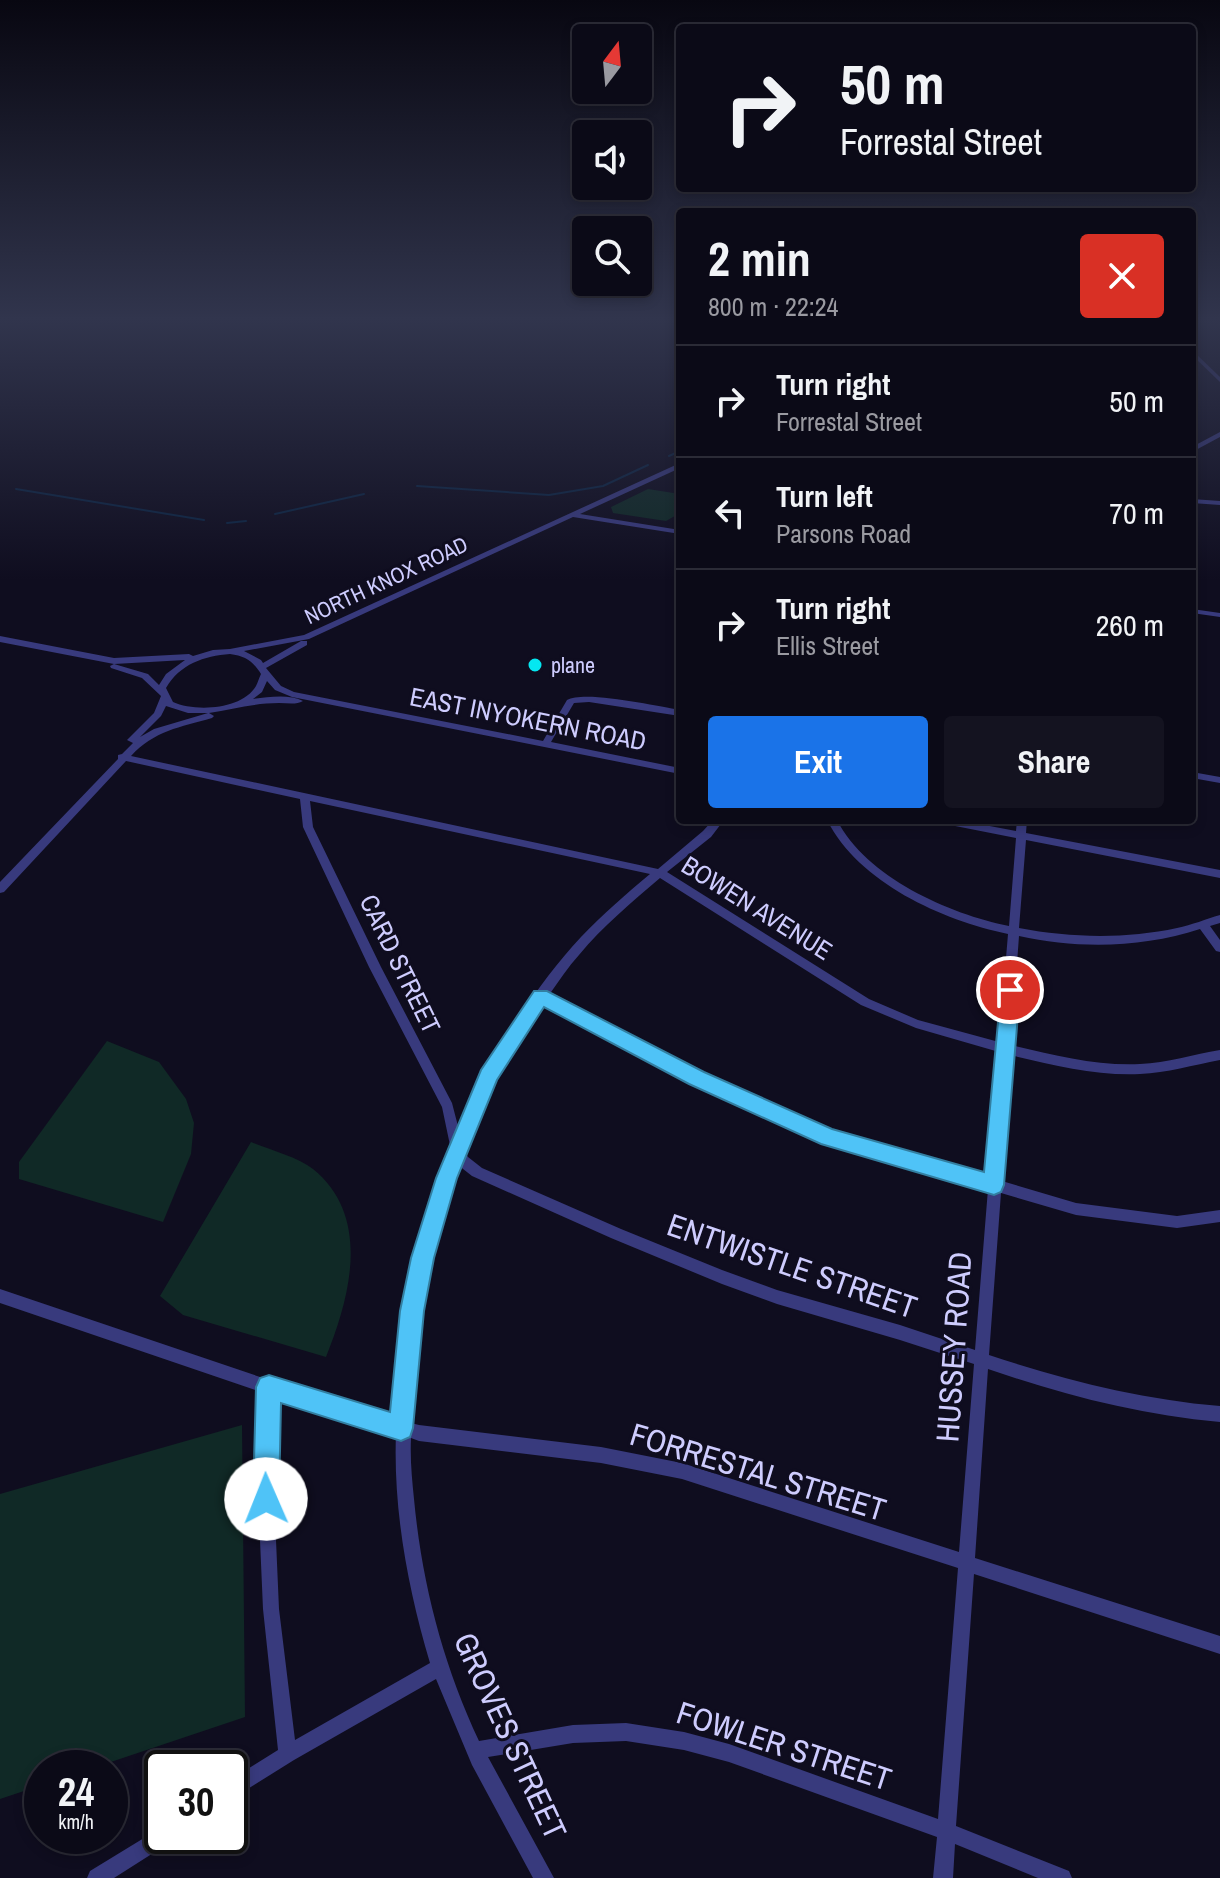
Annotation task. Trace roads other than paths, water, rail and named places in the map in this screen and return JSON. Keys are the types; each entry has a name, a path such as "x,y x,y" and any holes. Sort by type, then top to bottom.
{"street":[{"path":"1196,448 1220,434"},
{"name":"NORTH KNOX ROAD","path":"226,652 306,637 676,467"},
{"path":"1196,501 1220,503"},
{"path":"572,514 676,531"},
{"name":"NORTH KNOX ROAD","path":"264,670 513,542"},
{"path":"1196,612 1220,615"},
{"path":"0,642 114,661 242,653 264,670 259,690 240,704 157,731 121,757 0,889"},
{"path":"0,642 127,669 145,676 169,704 179,709 220,710"},
{"path":"121,757 125,748 158,714 165,679 172,670 196,657"},
{"name":"EAST INYOKERN ROAD","path":"264,670 284,692 676,770"},
{"path":"545,745 571,700 589,699 676,712"},
{"name":"EAST INYOKERN ROAD","path":"240,704 287,700 367,711"},
{"name":"BOWEN AVENUE","path":"121,757 661,873 887,1014 943,1033 1055,1061 1115,1068 1143,1069 1220,1055"},
{"path":"1196,776 1220,780"},
{"name":"CARD STREET","path":"305,796 308,827 375,967 448,1107 457,1150"},
{"name":"GROVES STREET","path":"544,1878 518,1834 439,1667 414,1575 405,1518 401,1428 412,1311 422,1258 457,1150 488,1076 541,996 596,930 715,824"},
{"path":"834,824 839,834 864,861 895,886 953,915 1015,932 1063,940 1113,941 1204,926 1220,919"},
{"path":"980,824 1021,828 1220,874"},
{"name":"HUSSEY ROAD","path":"943,1878 1021,828"},
{"path":"1204,926 1220,948"},
{"path":"541,996 696,1078 829,1137 1076,1209 1177,1222 1220,1216"},
{"name":"ENTWISTLE STREET","path":"457,1150 463,1161 477,1172 698,1268 760,1291 1128,1401 1184,1412 1220,1414"},
{"name":"FORRESTAL STREET","path":"0,1296 269,1387 419,1433 601,1455 682,1471 1220,1645"},
{"path":"269,1387 265,1471 271,1609 288,1754"},
{"path":"248,1780 439,1667"},
{"name":"FOWLER STREET","path":"477,1750 521,1740 586,1733 626,1732 684,1741 729,1753 946,1831 1062,1878"},
{"path":"97,1878 144,1848"}],"waterway":[{"path":"669,456 676,453"},
{"path":"417,486 549,495 603,486 648,465"},
{"path":"16,489 204,520"},
{"path":"275,514 364,494"},
{"path":"227,523 246,521"}],"place":[{"name":"plane","path":"535,665"}]}
